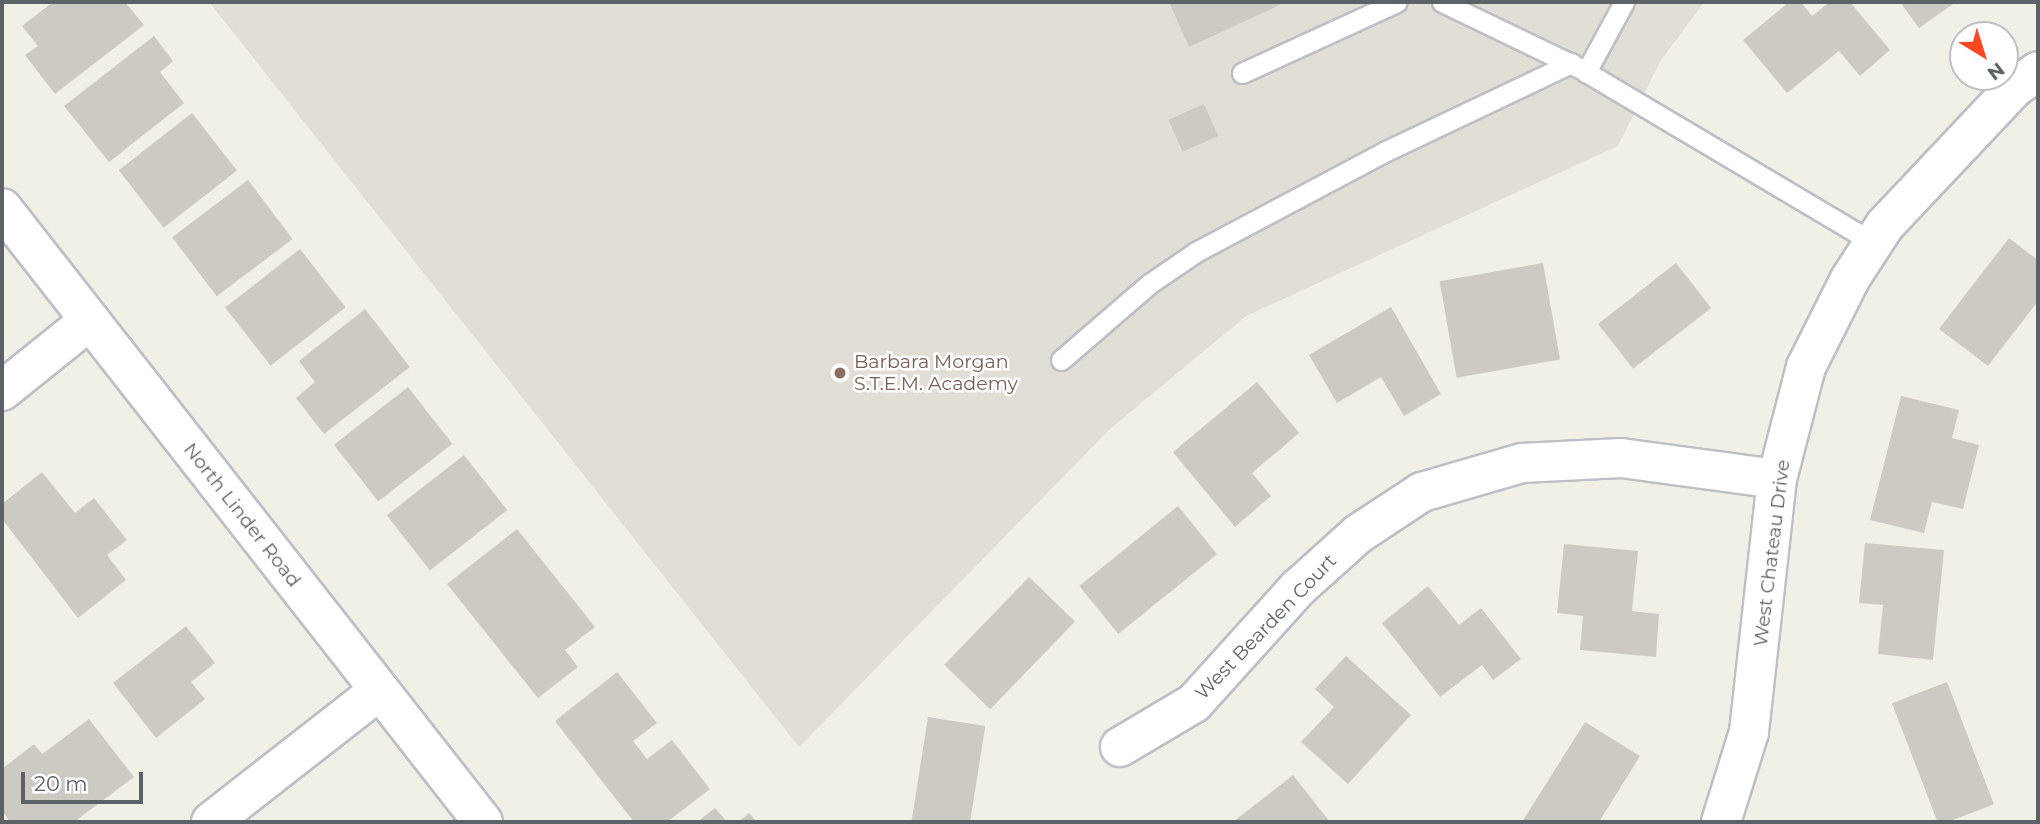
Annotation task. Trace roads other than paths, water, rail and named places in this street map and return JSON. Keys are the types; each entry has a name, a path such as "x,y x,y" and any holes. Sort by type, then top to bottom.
{"street":[{"name":"West Chateau Drive","path":"1721,822 1755,700 1777,479 1806,367 1874,243 2014,88 2038,71"},
{"name":"North Linder Road","path":"2,208 483,822"},
{"path":"2,391 89,321"},
{"name":"West Bearden Court","path":"1120,747 1194,703 1298,588 1358,534 1422,492 1522,464 1621,458 1777,479"},
{"path":"211,822 380,690"}],"lane":[{"path":"1242,73 1397,2"},
{"path":"1442,2 1578,68 1874,243"},
{"path":"1061,360 1149,284 1196,252 1386,151 1578,68 1623,2"}],"place":[{"name":"Barbara Morgan S.T.E.M. Academy","path":"840,373"}]}
